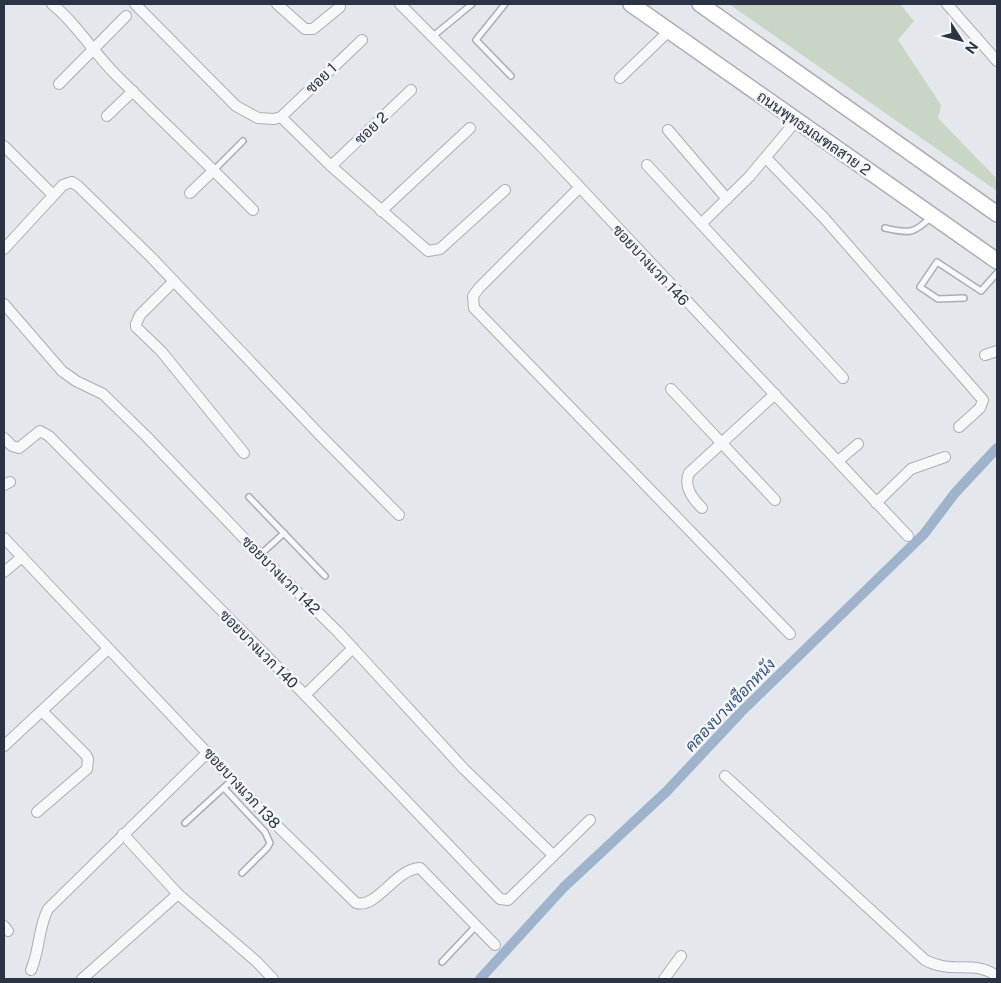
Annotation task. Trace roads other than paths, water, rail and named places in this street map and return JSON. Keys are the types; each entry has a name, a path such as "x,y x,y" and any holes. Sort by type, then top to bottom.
{"main road":[{"name":"ถนนพุทธมณฑลสาย 2","path":"631,4 997,261"},
{"path":"700,4 997,214"}],"street":[{"path":"52,4 71,21 93,50 133,91 253,210"},
{"path":"135,4 236,106 258,118 274,119 281,117 331,166 421,246 433,252 440,249 505,190"},
{"path":"277,4 305,29 313,29 340,7"},
{"name":"ซอยบางแวก 146","path":"400,4 579,188 908,536"},
{"path":"948,4 997,61"},
{"path":"59,84 126,16"},
{"path":"620,78 669,31"},
{"name":"ซอย 1","path":"281,117 362,40"},
{"name":"ซอย 2","path":"331,166 410,90"},
{"path":"107,116 133,91"},
{"path":"701,224 766,158 796,121"},
{"path":"381,211 470,128"},
{"path":"668,130 727,199"},
{"path":"4,146 52,195"},
{"path":"766,158 832,226 983,400 980,408 959,427"},
{"path":"647,165 843,378"},
{"path":"190,193 214,170"},
{"path":"4,249 52,195 68,182 78,186 108,213 399,515"},
{"path":"579,188 480,288 474,296 474,308 790,634"},
{"path":"174,281 140,315 136,327 161,351 244,453"},
{"name":"ซอยบางแวก 142","path":"4,304 62,370 76,381 103,394 112,402 353,648 464,769 553,855"},
{"path":"985,354 997,350"},
{"path":"671,389 775,500"},
{"path":"702,508 692,498 687,477 693,468 775,394"},
{"name":"ซอยบางแวก 140","path":"4,438 12,446 19,448 40,431 49,436 305,695 500,899 508,900 553,855"},
{"path":"838,462 858,444"},
{"path":"876,503 911,469 945,457"},
{"name":"ซอยบางแวก 138","path":"4,538 233,780 356,903 362,904 372,900 403,873 411,869 420,868 495,945"},
{"path":"4,572 22,557"},
{"path":"305,695 353,648"},
{"path":"4,746 108,649"},
{"path":"37,812 87,769 89,764 86,755 42,711"},
{"path":"31,970 37,958 42,920 48,909 208,752"},
{"path":"725,776 925,960 946,968 981,967 997,976"},
{"path":"553,855 590,820"},
{"path":"123,834 178,894 258,962 273,979"},
{"path":"82,979 96,976 178,894"},
{"path":"664,979 681,956"}],"lane":[{"path":"432,37 472,4"},
{"path":"505,4 476,40 511,76"},
{"path":"214,170 243,141"},
{"path":"885,228 911,232 919,229 932,215"},
{"path":"964,298 938,299 920,287 937,262 981,291 997,274"},
{"path":"249,497 325,576"},
{"path":"260,555 284,533"},
{"path":"185,823 233,780"},
{"path":"224,788 265,832 270,843 242,873"},
{"path":"442,962 477,925"}],"waterway":[{"name":"คลองบางเชือกหนัง","path":"480,979 564,887 667,791 741,712 924,534 955,493 997,448"}]}
